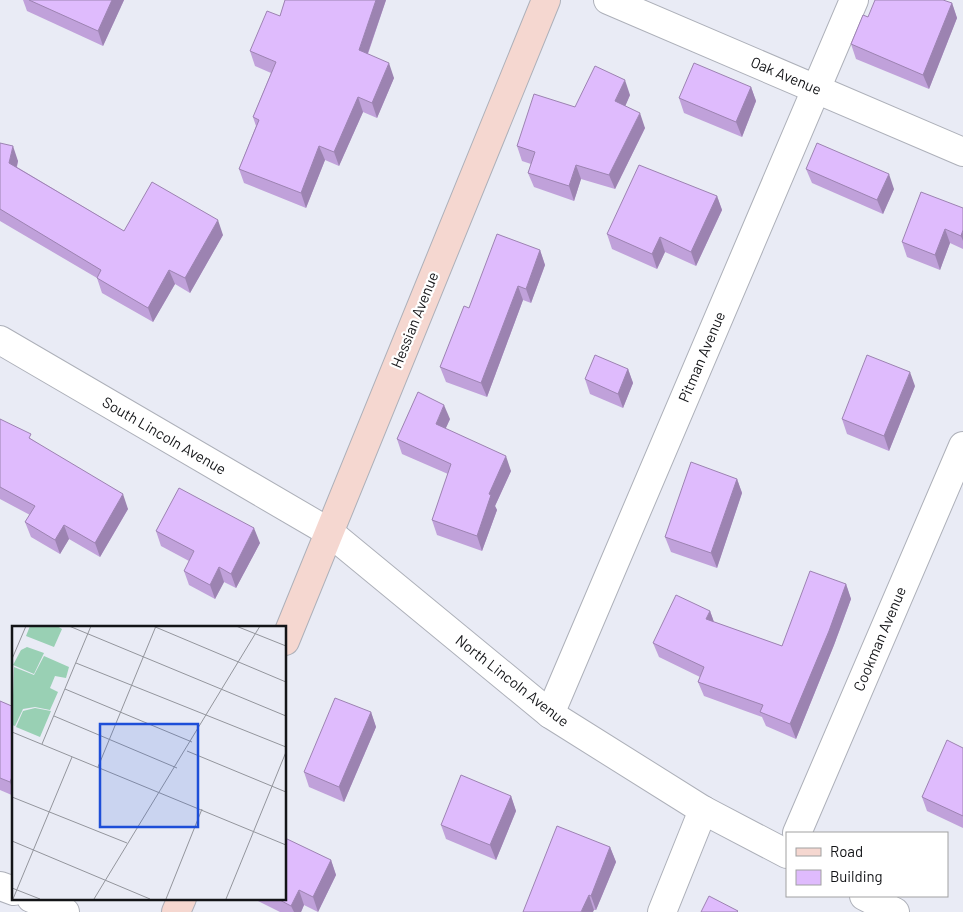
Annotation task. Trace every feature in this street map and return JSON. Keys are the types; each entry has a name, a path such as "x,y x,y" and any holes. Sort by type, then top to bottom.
{"main road":[{"name":"Hessian Avenue","path":"286,638 546,0"},
{"path":"176,912 181,900"}],"street":[{"name":"Oak Avenue","path":"608,0 963,152"},
{"name":"Pitman Avenue","path":"550,714 854,0"},
{"name":"South Lincoln Avenue","path":"0,340 328,532"},
{"name":"Cookman Avenue","path":"797,832 963,446"},
{"name":"North Lincoln Avenue","path":"328,532 550,714 703,810 786,853"},
{"path":"662,912 703,810"},
{"path":"0,886 12,891"},
{"path":"866,897 895,912"},
{"path":"36,900 65,912"}],"building":[{"path":"29,0 112,0 98,31"},
{"path":"285,0 376,0 359,50 389,63 372,103 358,97 334,152 319,146 301,193 239,169 259,120 253,117 276,62 250,51 267,11 280,16"},
{"path":"875,0 943,0 952,3 923,75 851,44 863,15 868,17"},
{"path":"694,63 751,87 736,122 679,98"},
{"path":"595,66 625,80 615,101 640,113 609,175 576,165 569,186 528,173 535,152 517,146 534,94 575,107"},
{"path":"0,143 13,146 9,163 124,231 152,182 218,220 185,278 169,270 148,308 97,278 101,270 0,209"},
{"path":"817,143 889,174 877,200 806,169"},
{"path":"639,165 717,196 691,252 660,237 652,254 607,234"},
{"path":"921,192 963,208 963,230 961,236 945,229 935,255 902,242"},
{"path":"497,234 540,250 526,289 518,286 481,383 440,367 464,306 469,308"},
{"path":"595,355 628,369 618,394 585,379"},
{"path":"867,355 910,372 884,436 842,419"},
{"path":"418,392 444,405 436,424 506,456 489,494 491,495 477,536 432,520 451,464 397,439"},
{"path":"0,419 31,434 29,438 123,494 95,543 64,525 55,540 25,522 35,506 0,487"},
{"path":"691,462 737,479 711,553 665,537"},
{"path":"179,488 254,528 231,574 219,567 210,585 184,571 194,551 156,531"},
{"path":"810,571 846,584 829,631 790,724 760,712 763,705 698,682 704,667 653,643 676,595 710,611 706,619 782,646"},
{"path":"335,698 371,712 339,787 304,772"},
{"path":"0,701 12,706 12,777 10,782 0,778"},
{"path":"947,740 963,748 963,816 922,797"},
{"path":"461,775 511,796 490,845 441,825"},
{"path":"557,826 610,847 591,896 589,895 581,912 523,912"},
{"path":"286,838 331,860 313,897 299,890 291,906 280,900 286,900"},
{"path":"709,896 738,911 701,912"}]}
